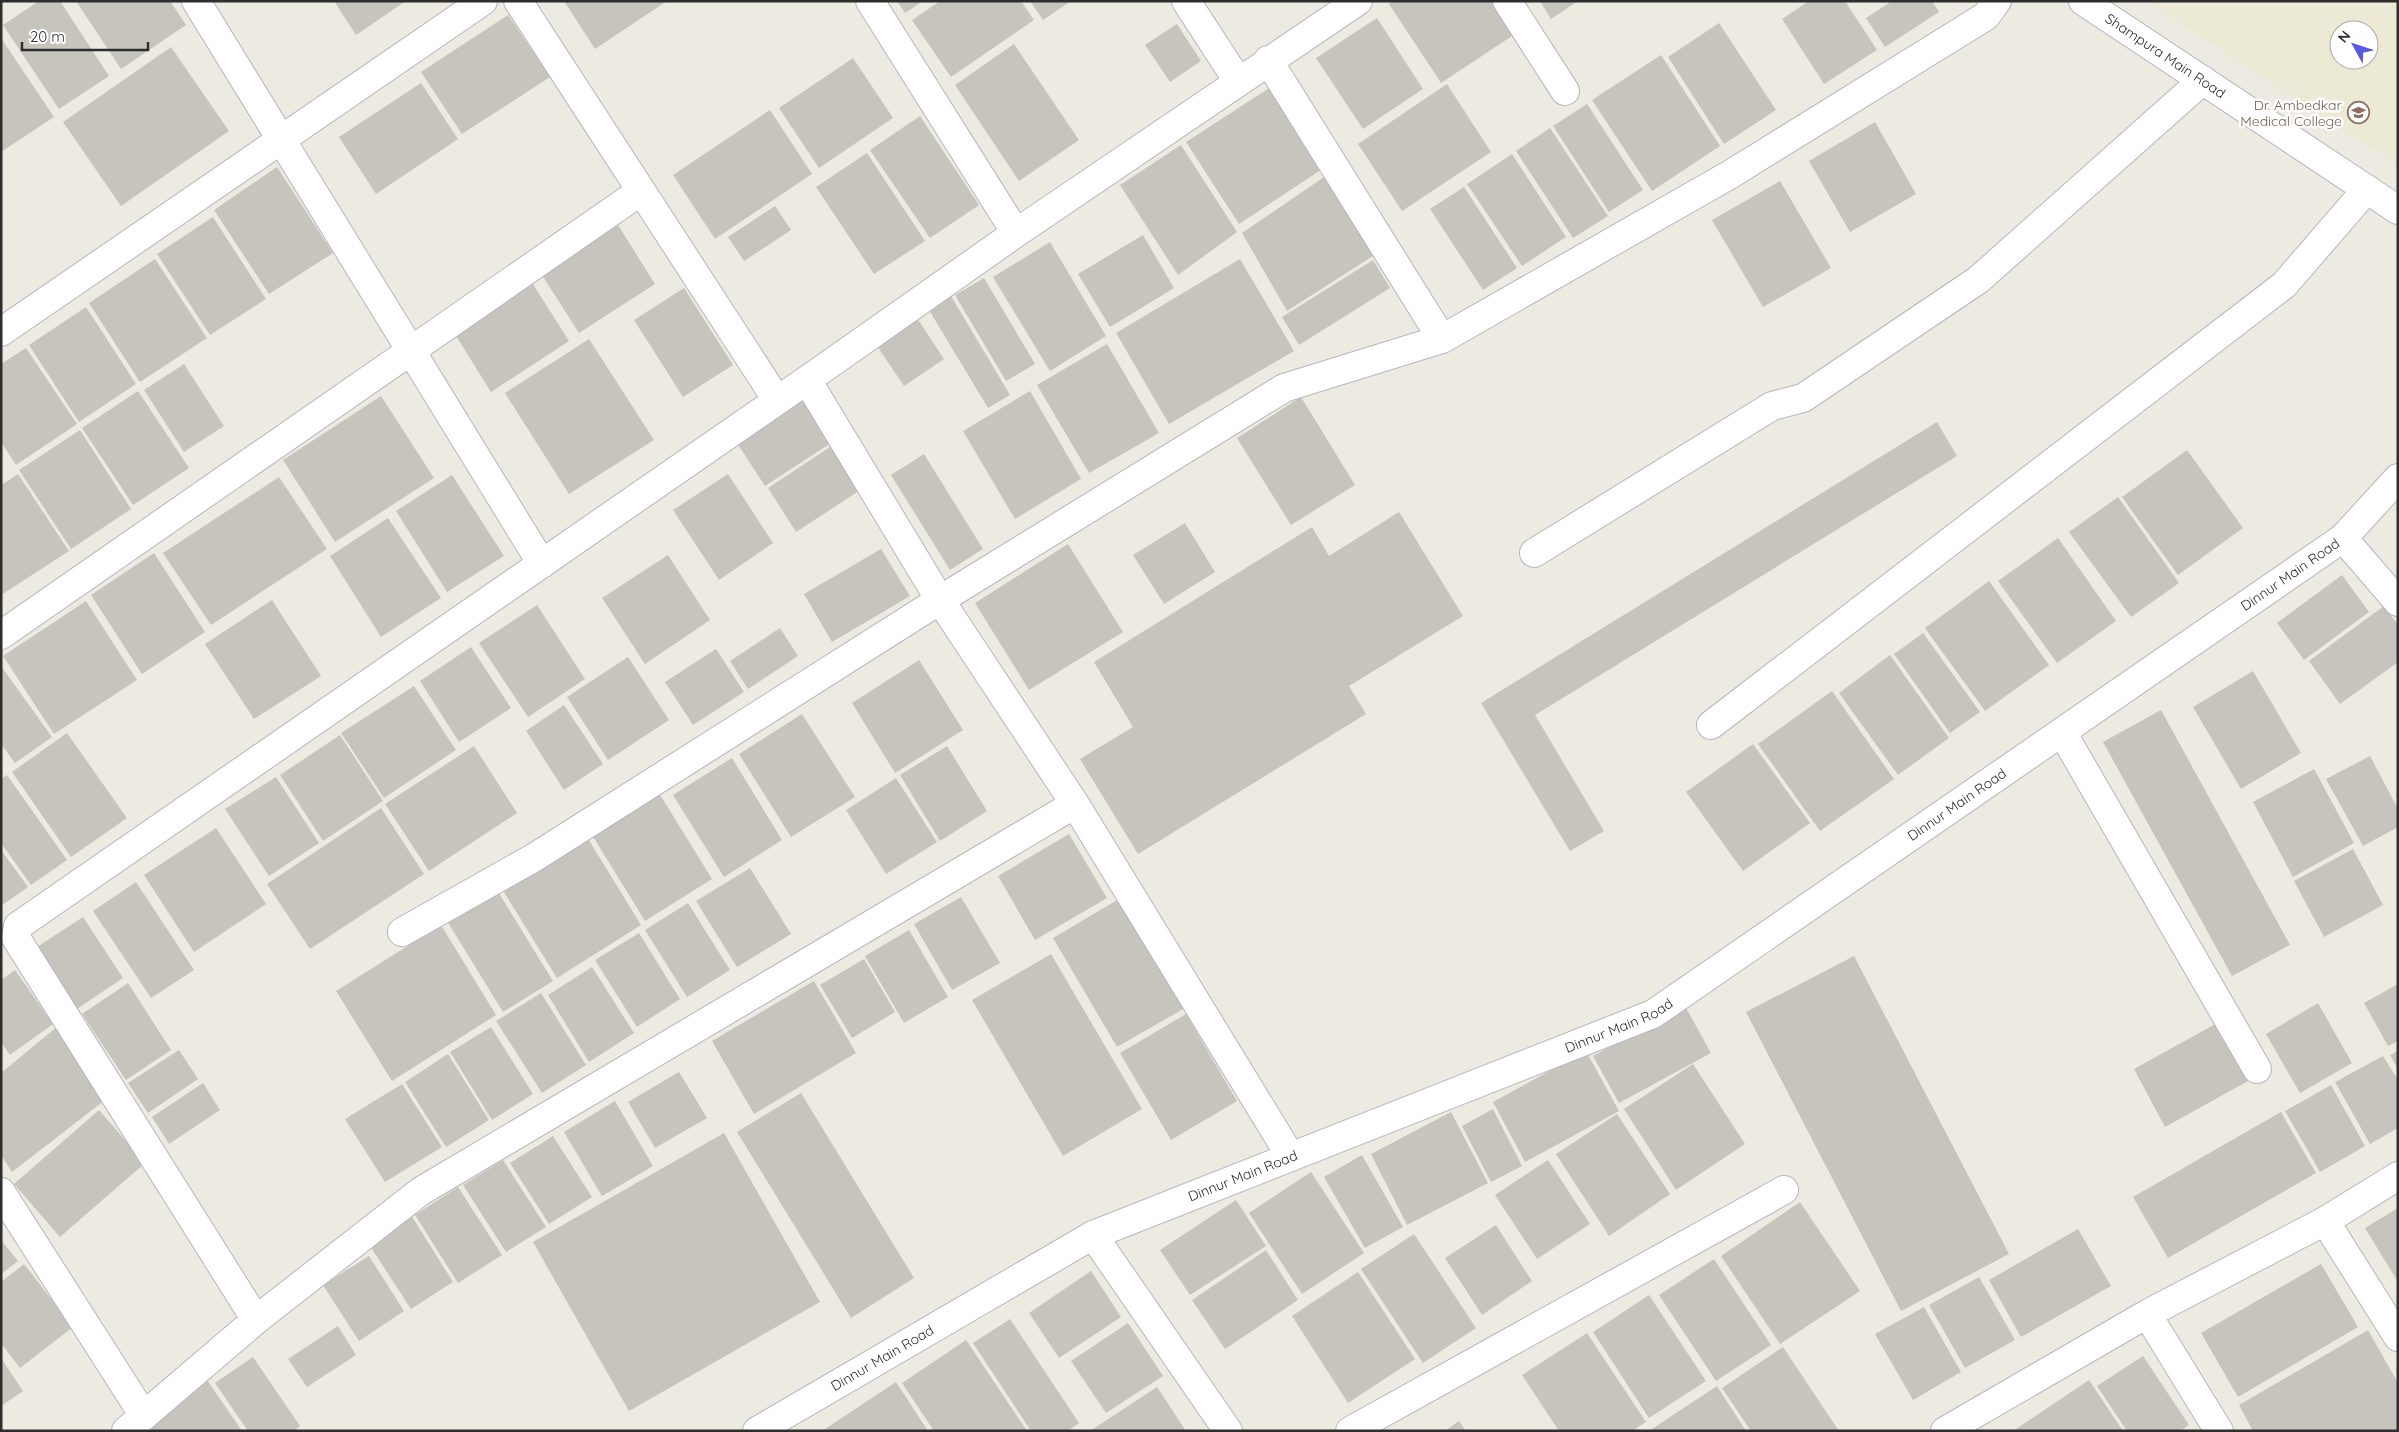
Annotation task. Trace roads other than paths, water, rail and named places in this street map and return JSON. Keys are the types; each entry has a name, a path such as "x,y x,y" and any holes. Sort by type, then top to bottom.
{"street":[{"path":"196,1 542,564"},
{"path":"1,332 483,1"},
{"path":"518,1 777,400"},
{"path":"870,1 1016,232"},
{"path":"1186,1 1238,81"},
{"path":"256,1320 16,938 16,929 23,921 542,564 1016,232 1358,1"},
{"path":"1507,1 1565,91"},
{"path":"402,932 535,857 940,600 1284,388 1442,339 1731,174 1986,16 1997,1"},
{"name":"Shampura Main Road","path":"2083,1 2398,210"},
{"path":"1268,60 1442,339"},
{"path":"1534,552 1772,406 1803,398 1978,280 2203,80"},
{"path":"1711,725 2284,285 2367,189"},
{"path":"1,635 641,191"},
{"path":"807,380 940,600 1075,804 1291,1157"},
{"name":"Dinnur Main Road","path":"757,1431 1093,1235 1653,1014 2343,538 2398,478"},
{"path":"2343,538 2398,602"},
{"path":"2062,732 2257,1069"},
{"path":"1,1192 133,1426 256,1320 422,1192 1075,804"},
{"path":"1960,1427 2147,1314 2325,1221 2398,1176"},
{"path":"1350,1431 1784,1190"},
{"path":"2325,1221 2398,1337"},
{"path":"1093,1235 1228,1431"},
{"path":"2147,1314 2219,1431"}],"place":[{"name":"Dr. Ambedkar Medical College","path":"2358,113"}]}
